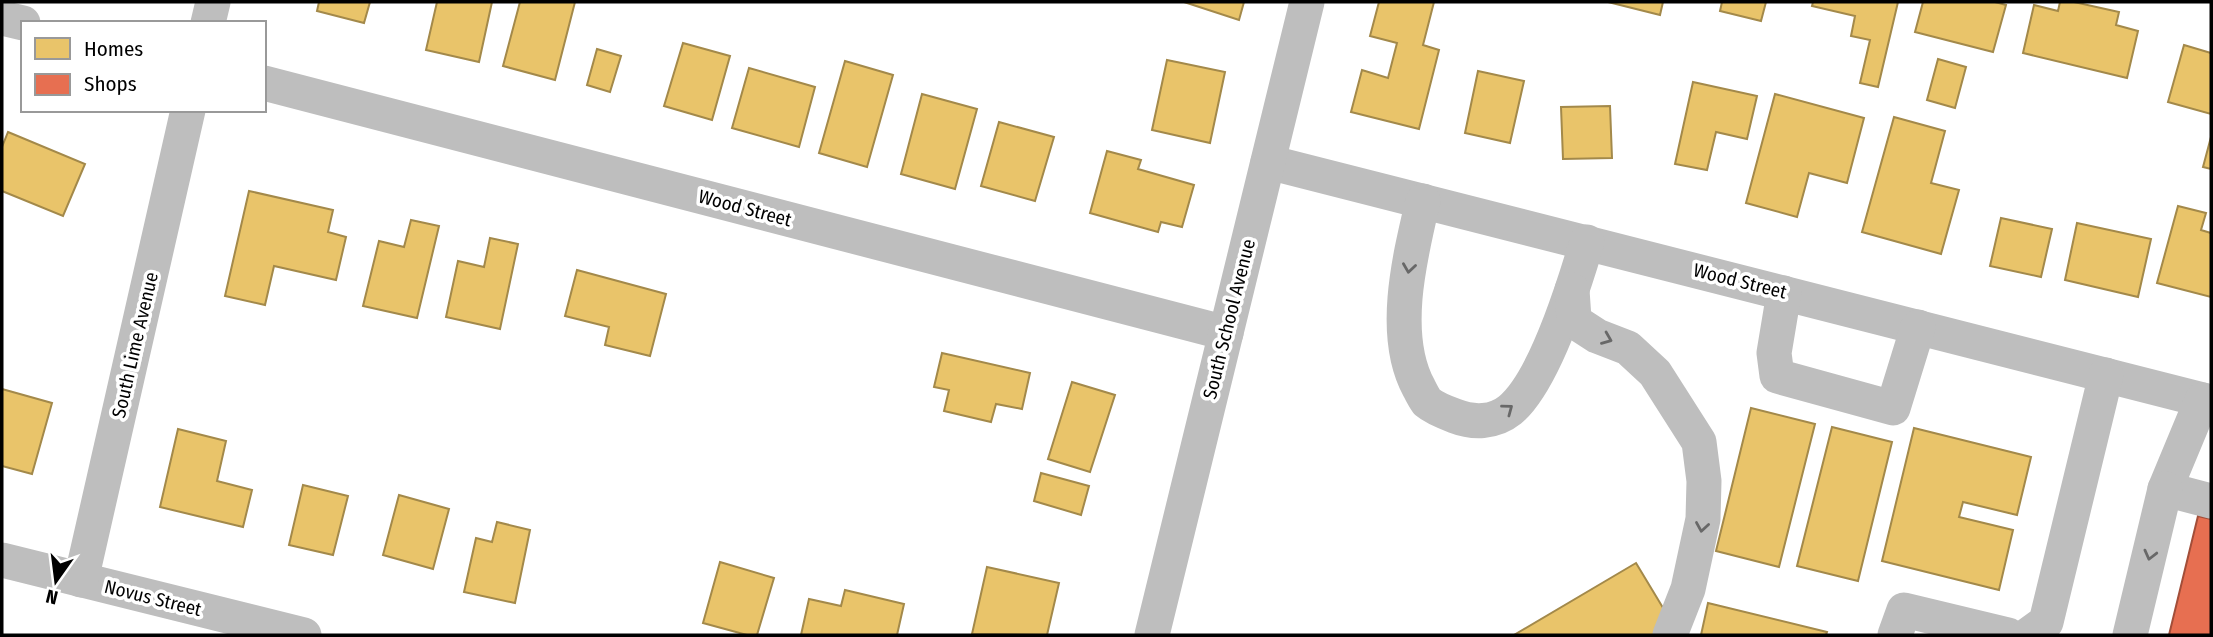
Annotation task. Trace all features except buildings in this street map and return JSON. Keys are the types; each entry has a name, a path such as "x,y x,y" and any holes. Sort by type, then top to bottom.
{"street":[{"path":"209,21 214,2"},
{"name":"South School Avenue","path":"1152,635 1307,2"},
{"path":"2,18 21,23"},
{"name":"Wood Street","path":"266,84 1226,333"},
{"name":"South Lime Avenue","path":"81,580 188,112"},
{"name":"Wood Street","path":"1268,162 2207,401"},
{"path":"1423,201 1407,280 1404,338 1414,379 1426,401 1470,422 1492,419 1509,411 1526,392 1538,373 1572,290 1587,242"},
{"path":"1572,290 1574,319 1597,336 1628,348 1656,373 1699,442 1704,481 1703,519 1688,589 1670,635"},
{"path":"1784,293 1774,353 1777,376 1893,408 1918,327"},
{"path":"2028,635 2046,622 2106,375"},
{"path":"2130,635 2165,489 2207,401"},
{"path":"2165,489 2211,500"},
{"name":"Novus Street","path":"2,560 304,635"},
{"path":"1895,635 1904,611 2008,635"}]}
